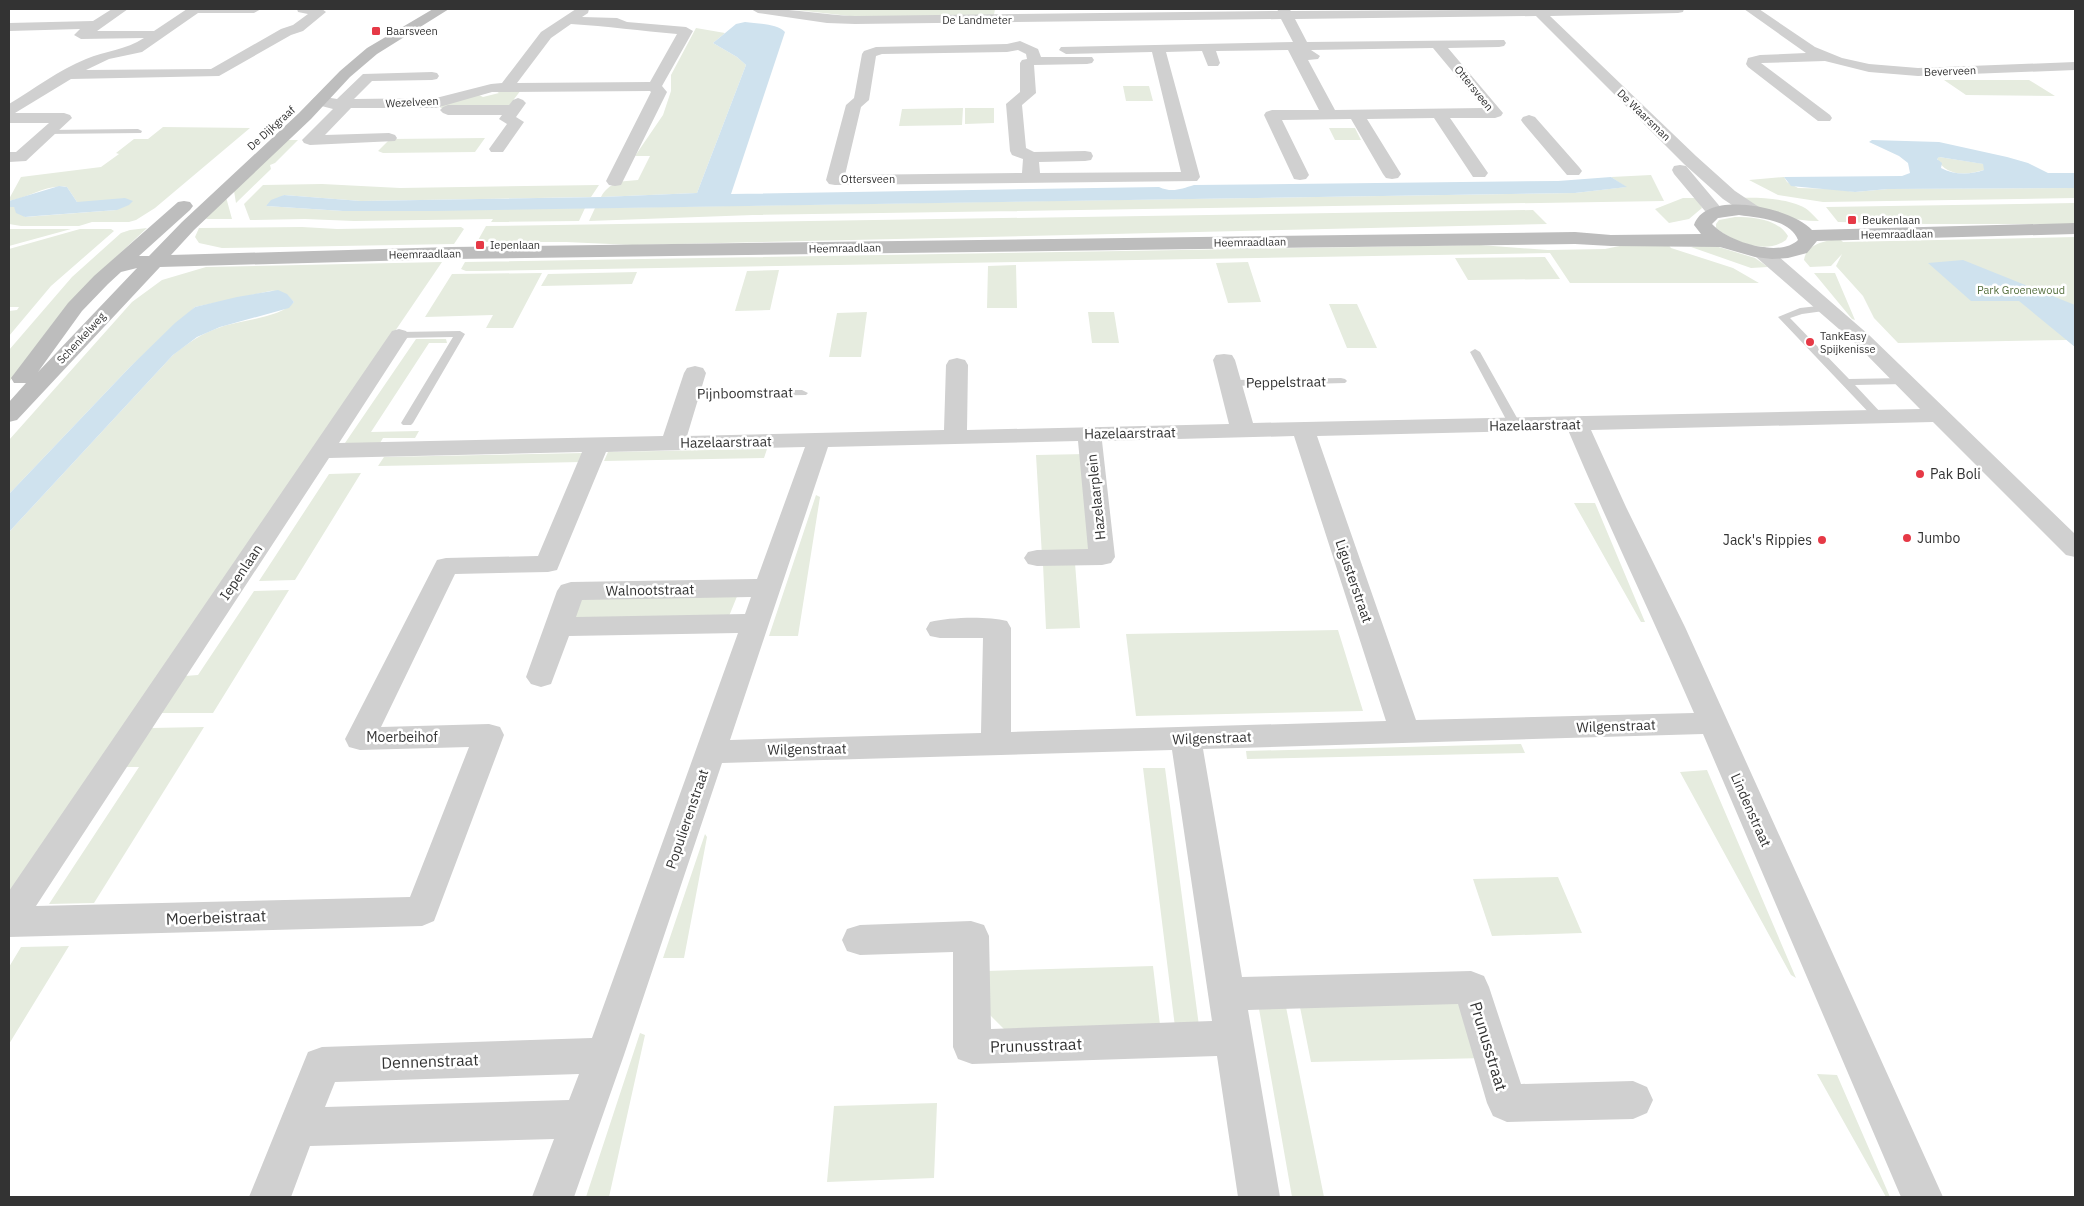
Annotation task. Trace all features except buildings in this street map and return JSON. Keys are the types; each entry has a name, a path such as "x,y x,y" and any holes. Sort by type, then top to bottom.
{"main road":[{"name":"De Dijkgraaf","path":"207,186 340,65 367,43 426,9"},
{"name":"De Dijkgraaf","path":"142,259 319,101 345,74 372,51 442,9"},
{"path":"142,259 194,198"},
{"name":"Heemraadlaan","path":"1575,238 1586,234 1709,219 1739,210 1790,222 1987,231"},
{"path":"1709,219 1706,230 1721,241 1733,246 1763,253 1792,252 1806,245 1808,241 1807,236 1790,222"},
{"name":"Heemraadlaan","path":"1807,236 1919,235 2075,229"},
{"name":"Heemraadlaan","path":"116,268 142,259 473,253 1575,238 1596,240 1680,239 1721,241"},
{"name":"Schenkelweg","path":"9,414 142,259"},
{"name":"Schenkelweg","path":"9,392 26,374 75,308 101,280 116,268"}],"street":[{"path":"121,9 81,35 158,34"},
{"path":"9,110 65,75 105,56 137,49 195,9 254,9"},
{"path":"196,88 214,73 286,32 298,28 319,12 303,9"},
{"path":"506,88 546,35 584,9"},
{"name":"De Landmeter","path":"758,9 827,19 855,20 1019,20 1285,12 1531,12 1678,9"},
{"name":"Beverveen","path":"1751,9 1804,46 1825,57 1853,65 1901,72 2075,66"},
{"path":"1285,12 1323,115"},
{"name":"De Waarsman","path":"1531,12 1729,196 1753,212"},
{"name":"De Waarsman","path":"1531,12 1673,161 1709,219"},
{"path":"12,26 38,13"},
{"path":"617,22 630,13"},
{"path":"568,20 617,22 624,26 686,30 655,86 659,92 616,181"},
{"path":"1019,20 1028,52 1028,93 1014,104 1018,151 1031,157 1085,156"},
{"path":"12,26 96,25"},
{"name":"Ottersveen","path":"1028,52 1207,47 1499,43"},
{"name":"Ottersveen","path":"1300,175 1272,115 1495,113 1437,44"},
{"name":"Ottersveen","path":"1297,46 1308,56 1360,55"},
{"name":"Ottersveen","path":"1087,60 1008,48 881,50 865,47 861,100 854,105 836,180 1191,177 1158,48"},
{"path":"1207,47 1213,63"},
{"name":"Beverveen","path":"1824,118 1753,64 1753,61 1760,59 1825,57"},
{"path":"65,75 214,73"},
{"name":"Wezelveen","path":"347,104 345,99 368,77 432,76"},
{"name":"Wezelveen","path":"319,101 328,104 436,103 491,88 655,86"},
{"path":"497,149 516,122 508,119 529,88"},
{"path":"1264,101 1310,100 1323,115"},
{"path":"436,103 429,110 514,110"},
{"name":"Wezelveen","path":"347,104 310,140 389,138"},
{"path":"1356,114 1392,174"},
{"path":"1439,114 1479,173"},
{"path":"9,118 64,118 20,157 9,157"},
{"path":"1528,120 1573,171"},
{"path":"1449,129 1469,129"},
{"path":"1031,157 1031,178"},
{"path":"1792,252 1862,339"},
{"path":"1763,253 1862,339 2075,548"},
{"name":"Iepenlaan","path":"9,921 399,336"},
{"name":"Peppelstraat","path":"1224,360 1243,431"},
{"path":"955,436 957,365"},
{"name":"Pijnboomstraat","path":"673,443 692,384"},
{"name":"Hazelaarstraat","path":"322,451 1939,415"},
{"name":"Lindenstraat","path":"1577,424 1613,507 1656,595 1922,1197"},
{"name":"Ligusterstraat","path":"1303,430 1405,732"},
{"name":"Hazelaarplein","path":"1037,558 1102,557 1089,433"},
{"name":"Populierenstraat","path":"553,1197 605,1055 818,440"},
{"name":"Moerbeihof","path":"422,911 489,735 360,739 446,566 548,564 596,446"},
{"name":"Walnootstraat","path":"541,677 571,592 767,588"},
{"path":"558,628 754,623"},
{"path":"940,628 997,628 996,744"},
{"name":"Wilgenstraat","path":"710,752 1713,723"},
{"path":"1186,739 1259,1197"},
{"name":"Moerbeistraat","path":"9,921 422,911"},
{"name":"Prunusstraat","path":"860,940 971,936 972,1047 1233,1038"},
{"name":"Prunusstraat","path":"1226,994 1471,987 1507,1103 1633,1100"},
{"name":"Dennenstraat","path":"270,1197 322,1065 605,1055"},
{"path":"298,1127 581,1119"}],"lane":[{"path":"46,132 138,131"},
{"path":"1827,308 1800,311 1782,316 1878,416"},
{"name":"Iepenlaan","path":"399,336 460,334 406,422"},
{"path":"1475,352 1515,425"},
{"name":"Peppelstraat","path":"1230,383 1341,381"},
{"path":"1846,382 1904,381"},
{"name":"Pijnboomstraat","path":"692,384 802,393"}],"green space":[{"path":"787,9 995,9 994,15 859,17"},
{"path":"696,28 725,33 713,43 737,57 746,65 697,193 601,197 612,185 638,180 650,156 635,156 663,115 671,91 671,75"},
{"path":"1944,80 2029,80 2055,96 1966,95"},
{"path":"1123,86 1149,86 1153,101 1126,101"},
{"path":"494,90 521,90 508,107 440,108 444,104 477,94 483,97 499,93"},
{"path":"963,108 962,125 899,126 902,109"},
{"path":"965,108 994,108 994,123 965,124"},
{"path":"163,127 250,128 155,208 136,220 129,222 92,222 79,226 21,226 9,224 9,207 14,207 25,217 117,210 77,202 67,187 52,187 9,201 9,199 21,177 101,167 119,154 116,153 134,139 148,139"},
{"path":"1329,128 1355,128 1361,140 1335,140"},
{"path":"485,138 475,152 383,153 378,151 390,139"},
{"path":"287,140 298,140 275,163 270,165 271,169 236,203 234,191"},
{"path":"1937,158 1984,164 1984,170 1971,173 1957,173 1945,169"},
{"path":"1651,175 1664,201 753,215 589,221 595,208 1575,193 1626,187 1611,177"},
{"path":"1784,177 1787,182 1798,188 1835,189 1855,192 1888,189 2075,188 2075,198 1823,202 1778,195 1749,180"},
{"path":"322,184 400,188 599,185 591,197 361,201 284,195 266,206 343,211 585,208 579,221 491,222 493,219 250,220 244,204 263,185"},
{"path":"223,197 226,197 232,219 206,219"},
{"path":"1683,198 1697,198 1702,208 1689,219 1669,223 1655,209"},
{"path":"1738,198 1763,198 1790,202 1805,208 1819,221 1808,221 1777,214"},
{"path":"2075,203 2075,224 1838,222 1826,207"},
{"path":"1533,210 1547,224 632,245 566,242 477,242 486,226"},
{"path":"1735,217 1765,220 1784,230 1788,236 1786,240 1778,244 1769,246 1750,245 1731,238 1716,228 1719,220"},
{"path":"302,227 337,229 461,227 464,229 454,244 222,248 199,243 195,237 199,228"},
{"path":"147,228 100,272 9,382 9,350 72,277 121,233"},
{"path":"9,229 71,229 9,246"},
{"path":"80,229 111,229 114,231 51,286 9,336 9,311 17,310 19,307 9,307 9,249"},
{"name":"Park Groenewoud","path":"2075,237 2075,347 2067,340 1898,343 1874,318 1863,296 1836,266 1842,254 1831,266 1810,267 1804,260 1809,250 1818,244 1840,239 1843,242"},
{"path":"1639,242 1666,242 1671,248 1733,268 1759,283 1570,283 1550,253 482,271 466,271 461,269 465,262 1480,245 1548,250 1605,249"},
{"path":"1712,245 1755,258 1768,267 1751,268 1691,247"},
{"path":"1545,257 1560,279 1468,280 1455,258"},
{"path":"442,262 9,903 9,532 173,355 190,342 208,332 280,312 294,302 283,293 270,291 195,307 129,368 9,494 9,440 132,302 162,280 206,267"},
{"path":"1248,262 1261,302 1228,303 1216,263"},
{"path":"1016,265 1017,308 987,308 988,266"},
{"path":"779,270 770,310 735,311 747,271"},
{"path":"637,272 632,284 541,286 548,274"},
{"path":"542,273 513,328 486,328 493,315 425,317 452,274"},
{"path":"1814,273 1835,273 1855,320 1852,319"},
{"path":"1329,304 1357,304 1377,348 1347,348"},
{"path":"867,312 861,357 829,357 837,313"},
{"path":"1088,312 1114,312 1119,343 1092,343"},
{"path":"416,339 446,339 447,343 429,343 371,432 419,431 415,438 383,438 380,443 345,443"},
{"path":"767,449 764,458 604,461 608,452"},
{"path":"584,453 581,462 378,466 384,457"},
{"path":"1086,454 1097,554 1042,556 1036,455"},
{"path":"361,473 295,580 259,581 329,474"},
{"path":"816,495 820,497 798,636 769,636"},
{"path":"1574,503 1595,503 1645,622 1641,622"},
{"path":"1075,563 1080,628 1046,629 1043,564"},
{"path":"289,590 213,713 161,713 185,676 198,675 254,591"},
{"path":"738,594 727,621 569,626 580,596"},
{"path":"1338,630 1363,711 1136,716 1126,634"},
{"path":"204,727 94,903 49,904 139,767 126,767 151,728"},
{"path":"1521,744 1525,753 1247,759 1246,751"},
{"path":"1143,768 1165,768 1199,1026 1175,1027"},
{"path":"1707,770 1796,978 1791,975 1680,772"},
{"path":"705,834 707,837 684,958 663,958"},
{"path":"1558,877 1582,933 1492,936 1473,879"},
{"path":"69,946 9,1044 9,967 21,947"},
{"path":"1153,966 1160,1025 1006,1031 987,1012 986,971"},
{"path":"1449,998 1472,1014 1485,1058 1311,1062 1299,1002"},
{"path":"1285,1002 1324,1197 1292,1197 1258,1003"},
{"path":"640,1033 645,1035 609,1197 586,1197"},
{"path":"1817,1074 1837,1075 1890,1197 1886,1197"},
{"path":"937,1103 934,1178 827,1182 834,1106"}],"water":[{"path":"745,22 772,25 785,32 731,194 1159,187 1172,190 1194,185 1558,181 1611,177 1627,187 1575,193 435,211 343,211 266,206 271,200 284,195 361,201 601,197 697,193 746,65 737,57 713,43 736,24"},
{"path":"1872,140 1939,142 2007,157 2028,163 2048,173 2075,173 2075,188 1888,189 1855,192 1791,186 1784,177 1902,176 1910,173 1908,163 1899,156 1869,142","holes":["1939,157 1983,164 1984,170 1973,173 1957,173 1941,168 1942,163 1937,159"]},
{"path":"59,186 67,187 77,202 125,198 133,201 129,205 117,210 25,217 16,213 14,207 9,207 9,201"},
{"path":"1963,260 2075,305 2075,347 2019,301 1971,301 1928,263"},
{"path":"278,290 287,294 294,302 289,308 220,327 197,337 173,355 9,532 9,494 129,368 175,323 195,307"}],"place":[{"name":"Baarsveen","path":"376,31"},
{"name":"Beukenlaan","path":"1852,220"},
{"name":"Iepenlaan","path":"480,245"},
{"name":"TankEasy Spijkenisse","path":"1810,342"},
{"name":"Pak Boli","path":"1920,474"},
{"name":"Jumbo","path":"1907,538"},
{"name":"Jack's Rippies","path":"1822,540"}]}
